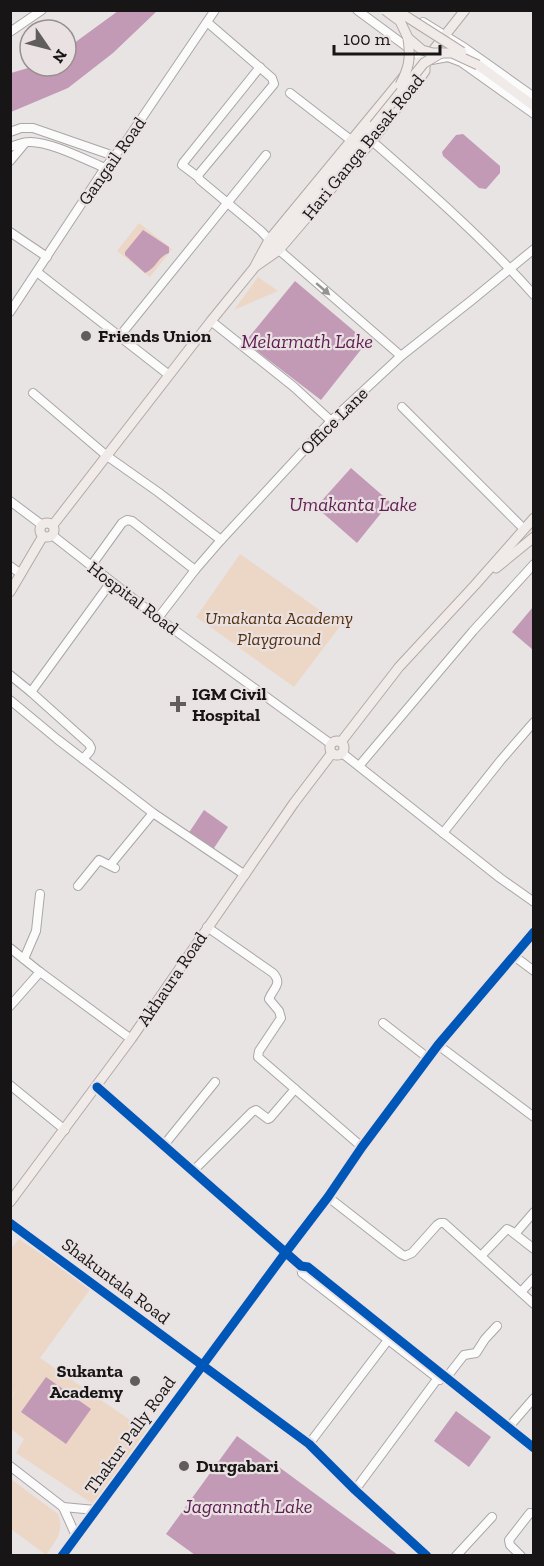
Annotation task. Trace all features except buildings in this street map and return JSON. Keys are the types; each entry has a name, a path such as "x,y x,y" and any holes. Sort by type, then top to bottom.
{"main road":[{"path":"374,125 401,84 409,67 408,38 400,21 385,10"},
{"path":"392,10 404,15 470,57 534,106"},
{"path":"425,60 465,10"},
{"path":"408,38 422,50 433,53 452,53 478,65"},
{"path":"10,592 48,530 211,321 424,63 441,53"},
{"name":"Hari Ganga Basak Road","path":"425,60 425,71 372,141 274,245 352,141 415,63 425,60"},
{"path":"475,585 529,528 534,518"},
{"name":"Akhaura Road","path":"10,1202 97,1087 294,803 399,667 475,585 534,537"}],"street":[{"path":"10,32 42,10"},
{"name":"Gangail Road","path":"10,312 105,168 127,140 215,10"},
{"path":"357,10 426,61 448,57 461,62 534,114"},
{"path":"404,10 534,97"},
{"path":"198,177 274,84 272,78 207,22"},
{"path":"260,67 182,165 401,356"},
{"path":"290,93 352,141"},
{"path":"10,132 21,128 33,128 114,156"},
{"path":"372,141 466,226 510,268 534,295"},
{"path":"10,160 26,142"},
{"path":"10,147 32,142 57,148 105,168"},
{"path":"119,337 266,155"},
{"path":"10,232 47,257"},
{"name":"Office Lane","path":"158,618 221,540 331,421 401,356 534,249"},
{"path":"37,272 169,375"},
{"path":"211,321 294,387 331,421"},
{"path":"33,393 107,456 221,540"},
{"path":"402,407 529,528"},
{"name":"Hospital Road","path":"10,501 158,618 336,748 500,878 534,902"},
{"path":"91,566 122,523 127,520 132,521 195,570"},
{"path":"359,766 473,631 534,564"},
{"path":"10,566 21,574"},
{"path":"30,692 111,582"},
{"path":"10,675 89,744 90,751 82,759"},
{"path":"10,700 153,813 245,875"},
{"path":"443,833 534,722"},
{"path":"78,886 99,860 113,866 153,813"},
{"path":"24,959 35,935 40,894"},
{"path":"207,927 277,977 278,981 269,999 279,1011 281,1018 258,1054 260,1059 362,1147"},
{"name":"Thakur Pally Road","path":"62,1556 328,1197 438,1044 534,932"},
{"path":"10,948 131,1039"},
{"path":"514,956 534,971"},
{"path":"10,1006 40,972"},
{"path":"383,1023 428,1058"},
{"path":"438,1044 534,1117"},
{"path":"164,1145 216,1082"},
{"path":"10,1085 65,1130"},
{"path":"97,1087 301,1266 308,1268 534,1454"},
{"path":"193,1171 252,1112 255,1110 264,1117 270,1118 295,1089"},
{"path":"328,1197 405,1256 412,1252 437,1225 442,1223 447,1225 534,1304"},
{"path":"515,1234 534,1212"},
{"name":"Shakuntala Road","path":"10,1223 309,1444 428,1556"},
{"path":"481,1256 505,1230 509,1229 534,1249"},
{"path":"301,1266 302,1273 534,1448"},
{"path":"521,1292 534,1278"},
{"path":"356,1490 442,1378 464,1355 476,1353 497,1326"},
{"path":"309,1444 388,1340"},
{"path":"508,1428 534,1398"},
{"path":"10,1467 63,1507 76,1536"},
{"path":"63,1507 95,1510"},
{"path":"521,1556 508,1543 530,1513"},
{"path":"456,1556 492,1517"}],"green space":[{"path":"139,223 172,249 150,277 117,251"},
{"path":"258,277 278,291 234,310"},
{"name":"Umakanta Academy Playground","path":"240,554 341,625 294,687 196,617"},
{"path":"19,1239 91,1288 40,1358 149,1433 96,1506 16,1453 24,1439 11,1429 11,1399 19,1386 11,1397 10,1250"},
{"path":"12,1480 58,1514 60,1531 46,1555 11,1529 10,1482"}],"water":[{"path":"118,11 157,11 113,53 68,88 11,112 11,73 18,71 18,78 78,78 78,40"},
{"path":"463,134 500,166 500,173 486,189 479,188 443,156 442,152 456,135"},
{"path":"143,230 169,247 169,253 145,273 125,255"},
{"name":"Melarmath Lake","path":"295,281 367,342 321,400 245,342"},
{"name":"Umakanta Lake","path":"351,468 390,502 357,543 316,507"},
{"path":"533,607 533,650 512,632"},
{"path":"204,810 228,827 212,851 188,834"},
{"path":"46,1377 91,1409 66,1444 21,1412"},
{"path":"456,1411 491,1437 469,1467 434,1441"},
{"name":"Jagannath Lake","path":"237,1436 398,1555 195,1555 166,1534"}],"cycle path":[{"path":"62,1556 438,1045 534,932"},
{"path":"97,1087 301,1266 308,1267 534,1448"},
{"path":"10,1223 309,1444 427,1556"}],"place":[{"name":"Friends Union","path":"86,336"},
{"name":"IGM Civil Hospital","path":"178,704"},
{"name":"Sukanta Academy","path":"135,1381"},
{"name":"Durgabari","path":"184,1466"}]}
